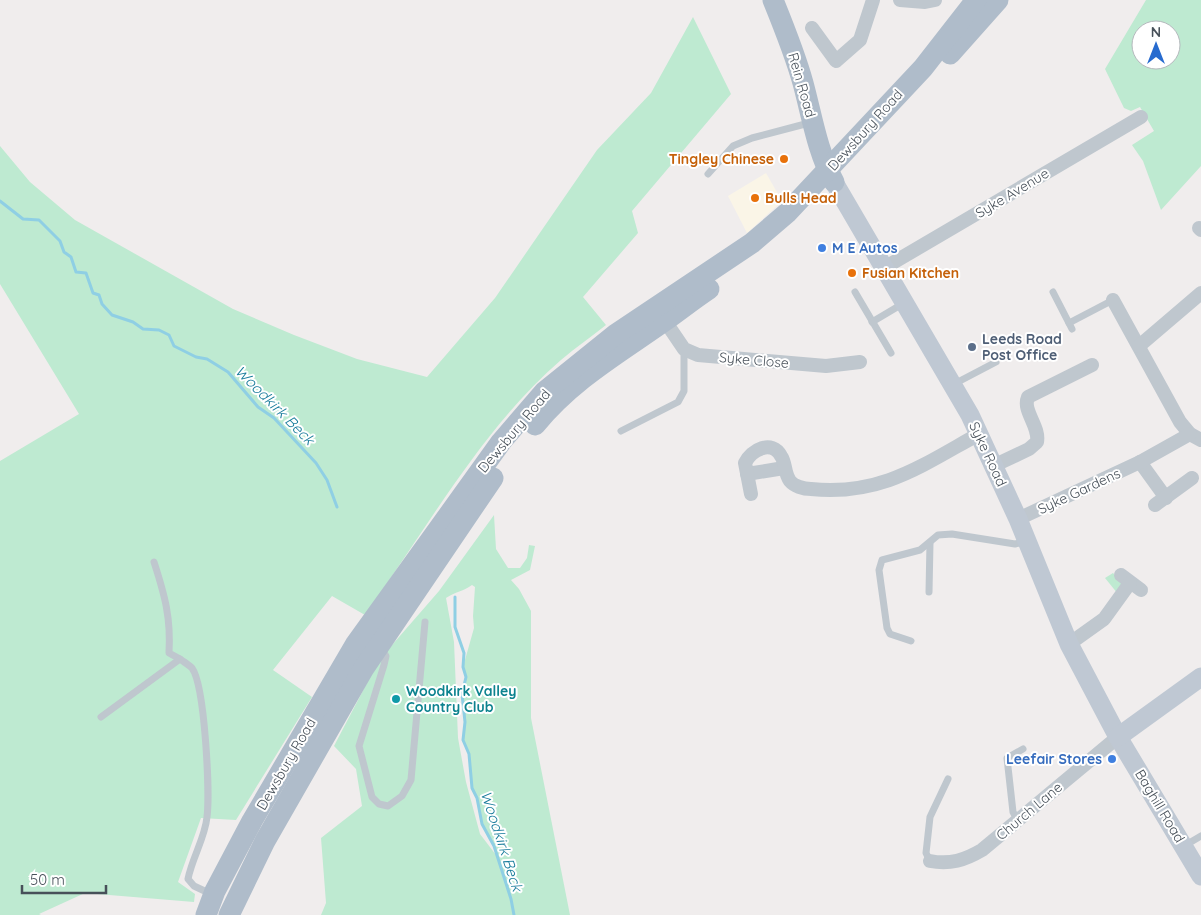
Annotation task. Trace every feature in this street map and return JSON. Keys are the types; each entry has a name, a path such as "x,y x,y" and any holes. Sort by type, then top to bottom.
{"main road":[{"name":"Rein Road","path":"773,0 787,33 803,82 812,122 831,178"},
{"name":"Dewsbury Road","path":"211,901 252,821 355,646 501,442 538,399 616,334 752,243 831,178 923,68 976,0"},
{"name":"Dewsbury Road","path":"229,915 265,841 379,646 506,459 550,407 603,361 665,321 758,255 998,0"},
{"path":"211,901 239,894"}],"street":[{"path":"812,28 836,61 860,40 873,0"},
{"path":"900,0 925,2 935,0"},
{"name":"Syke Avenue","path":"884,268 1140,117"},
{"name":"Syke Road","path":"831,178 952,385 978,434 1028,542 1068,644 1118,737"},
{"path":"1138,346 1201,293"},
{"path":"1113,300 1180,422 1195,437"},
{"path":"665,321 684,349"},
{"name":"Syke Close","path":"684,349 698,355 826,366 860,362"},
{"path":"993,466 1028,449 1037,442 1036,429 1026,404 1028,396 1092,365"},
{"path":"751,494 745,463 752,452 764,447 777,451 782,456 784,468 791,482 799,487 852,490 898,479 978,434"},
{"name":"Syke Gardens","path":"1018,519 1195,437"},
{"path":"1140,462 1161,502 1192,478"},
{"path":"747,474 784,468"},
{"path":"1068,644 1104,619 1131,582"},
{"path":"1118,737 1201,676"},
{"name":"Church Lane","path":"930,861 947,862 968,858 982,850 1118,737"},
{"name":"Baghill Road","path":"1118,737 1201,876"}],"lane":[{"path":"708,174 733,146 752,138 812,122"},
{"path":"855,292 891,353"},
{"path":"1052,292 1070,326 1113,300"},
{"path":"872,322 904,303"},
{"path":"621,431 678,402 684,391 684,349"},
{"path":"952,385 996,362"},
{"path":"911,641 890,634 879,570 882,560 920,550 938,535 952,534 1015,544 1028,542"},
{"path":"929,592 930,543"},
{"path":"154,562 164,590 170,624 169,654 180,658 192,669 200,688 208,798 207,819 188,879 211,901"},
{"path":"379,646 386,656 359,746 372,797 379,804 388,806 402,796 411,780 425,622"},
{"path":"101,717 180,658"},
{"path":"1018,821 1013,812 1007,758 1023,749"},
{"path":"930,861 926,853 930,817 948,779"},
{"path":"1184,846 1201,836"}],"shaded area":[{"path":"766,173 782,201 747,233 728,196"}],"green space":[{"path":"1146,0 1201,0 1201,166 1161,210 1143,161 1132,145 1154,131 1140,107 1131,111 1124,108 1105,69 1131,25 1131,70 1181,70 1181,20 1134,20"},
{"path":"693,17 731,94 632,211 638,233 583,297 606,325 561,360 532,387 480,448 365,615 332,596 273,670 312,697 236,820 201,818 178,882 195,894 194,902 85,893 39,914 41,915 0,915 0,461 79,414 0,284 0,146 30,182 75,220 233,309 357,359 427,377 495,298 597,150 651,93"},
{"path":"494,515 496,549 508,568 520,568 527,558 529,545 535,546 530,570 511,580 519,589 531,611 531,718 570,915 321,915 326,903 321,838 362,806 356,769 334,746 379,660 439,591","holes":["472,585 475,587 474,628 463,667 466,682 462,694 465,722 463,740 469,754 472,788 477,798 482,824 494,846 496,855 480,834 466,782 458,738 454,642 446,598"]},
{"path":"1113,573 1123,584 1118,594 1105,578"}],"waterway":[{"name":"Woodkirk Beck","path":"0,201 23,219 39,220 60,241 64,252 71,257 76,272 86,273 93,293 99,295 102,304 112,315 133,322 143,329 159,330 169,335 174,346 196,357 207,359 228,372 258,407 274,418 316,463 327,480 337,507"},
{"name":"Woodkirk Beck","path":"455,597 455,627 464,653 463,667 466,677 462,694 465,722 463,740 469,754 472,788 477,798 482,824 494,846 511,899 514,915"}],"place":[{"name":"Tingley Chinese","path":"784,159"},
{"name":"Bulls Head","path":"755,198"},
{"name":"M E Autos","path":"822,248"},
{"name":"Fusian Kitchen","path":"852,273"},
{"name":"Leeds Road Post Office","path":"972,347"},
{"name":"Woodkirk Valley Country Club","path":"396,699"},
{"name":"Leefair Stores","path":"1112,759"}]}
